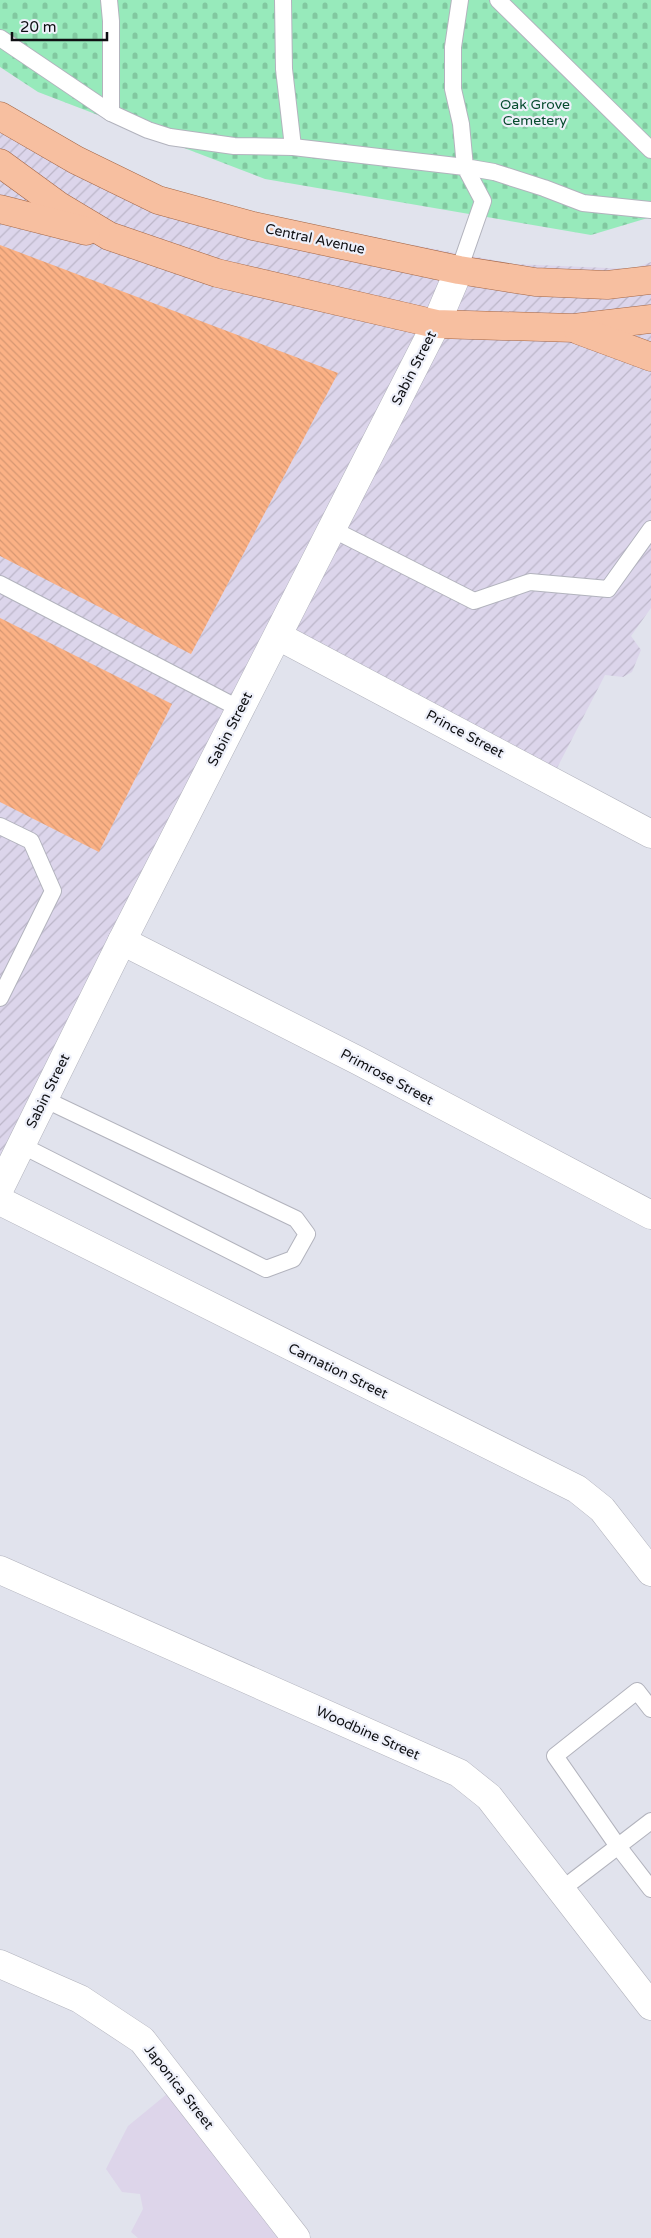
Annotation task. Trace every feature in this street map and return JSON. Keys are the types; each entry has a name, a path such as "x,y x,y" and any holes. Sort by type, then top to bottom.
{"main road":[{"name":"Central Avenue","path":"0,116 76,160 158,200 252,226 459,270 535,282 607,285 651,280"},
{"path":"0,163 59,206 109,236"},
{"path":"0,209 109,236 217,273 436,324 574,328 651,319"},
{"path":"574,328 651,357"}],"street":[{"name":"Sabin Street","path":"0,1188 122,941 436,324 459,270"},
{"name":"Prince Street","path":"278,636 651,834"},
{"name":"Primrose Street","path":"122,941 348,1056 651,1215"},
{"name":"Carnation Street","path":"0,1202 577,1489 602,1509 651,1572"},
{"name":"Woodbine Street","path":"0,1570 459,1773 489,1797 651,2006"},
{"name":"Japonica Street","path":"0,1964 80,1998 142,2040 296,2238"}],"lane":[{"path":"109,0 111,21 111,113"},
{"path":"283,0 284,69 293,147"},
{"path":"459,270 483,201 465,167 461,124 453,89 454,47 460,0"},
{"path":"498,0 651,150"},
{"path":"0,38 111,113 148,130 170,137 234,146 293,147 465,167 502,175 583,203 651,210"},
{"path":"332,529 474,601 530,582 608,589 651,529"},
{"path":"0,584 240,709"},
{"path":"0,826 31,841 53,891 0,998"},
{"path":"21,1145 266,1269 293,1259 307,1234 296,1219 44,1099"},
{"path":"651,1709 637,1691 555,1756 617,1845 651,1889"},
{"path":"561,1890 617,1845 651,1821"}],"shaded area":[{"path":"0,111 174,199 380,238 397,244 413,245 514,264 632,269 651,262 651,608 631,636 641,650 632,672 623,677 605,675 556,770 284,626 0,1186"},
{"path":"184,2080 309,2238 138,2238 131,2232 143,2209 140,2194 122,2192 106,2169 128,2126"}],"green space":[{"name":"Oak Grove Cemetery","path":"0,0 651,0 651,217 591,235 265,179 38,92 0,67"}],"building":[{"path":"0,245 338,373 191,654 0,556"},
{"path":"0,618 172,704 99,852 0,802"}]}
